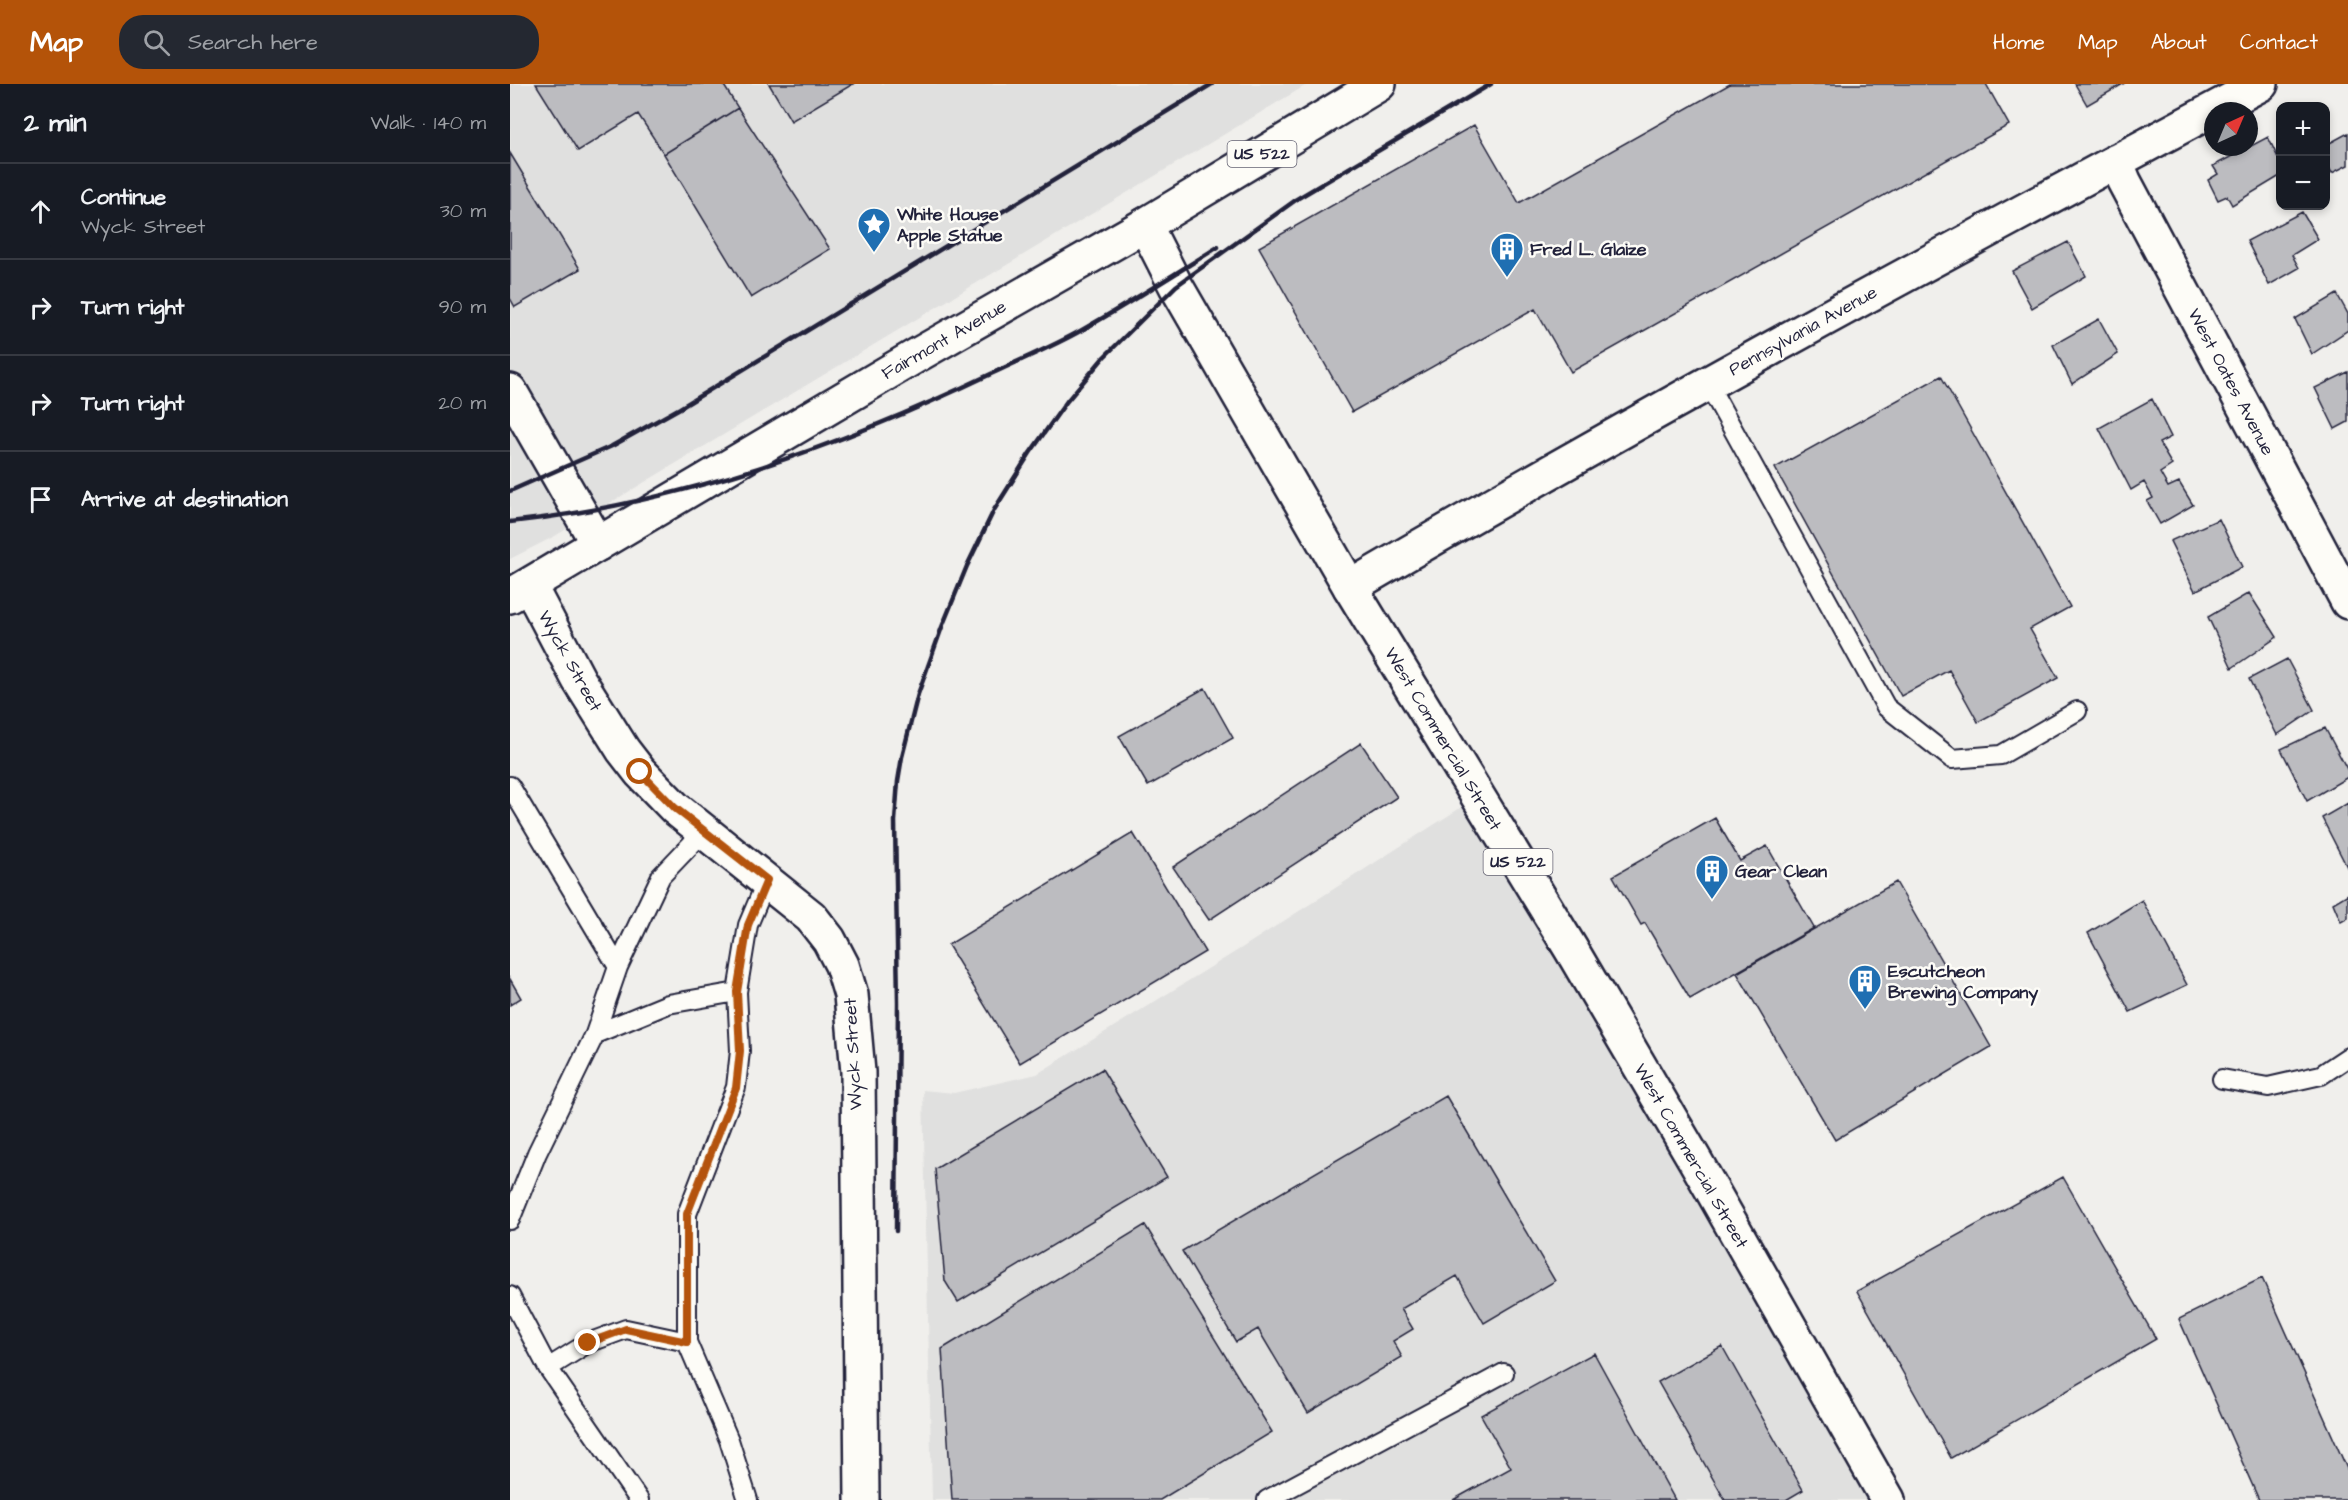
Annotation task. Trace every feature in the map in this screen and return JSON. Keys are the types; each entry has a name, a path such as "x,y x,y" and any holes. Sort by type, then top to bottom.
{"street":[{"name":"Fairmont Avenue","path":"519,590 914,357 1145,225 1379,84"},
{"name":"Pennsylvania Avenue","path":"1350,587 1879,288 2261,84"},
{"name":"West Oates Avenue","path":"2116,161 2134,200 2348,602"},
{"name":"West Commercial Street","path":"1145,225 1176,286 1350,587 1571,949 1696,1162 1888,1500"},
{"path":"510,391 598,544"},
{"name":"Wyck Street","path":"519,590 559,646 623,750 640,772 675,808 811,917 829,940 842,965 851,995 858,1072 862,1500"}],"lane":[{"path":"1708,384 1886,707 1952,759 2001,754 2077,711"},
{"path":"510,786 618,967"},
{"path":"510,1220 537,1153 595,1034 618,967 660,876 704,831"},
{"path":"748,1500 729,1440 687,1342 687,1214 736,1088 740,1051 737,992 748,925 767,880"},
{"path":"595,1034 668,1004 737,992"},
{"path":"2222,1079 2268,1086 2321,1075 2348,1057"},
{"path":"510,1296 548,1368 639,1500"},
{"path":"548,1368 588,1343 626,1329 687,1342"},
{"path":"1267,1500 1504,1373"}],"shaded area":[{"path":"510,84 1308,84 555,536 510,559"},
{"path":"1468,803 1774,1325 1872,1500 932,1500 923,1090 954,1093 1037,1074 1240,949"}],"building":[{"path":"536,84 723,84 738,108 664,154 638,114 578,151"},
{"path":"769,84 853,84 791,121"},
{"name":"Fred L. Glaize","path":"1730,84 1986,84 2009,125 1571,372 1535,309 1352,412 1259,247 1474,125 1519,203"},
{"path":"2075,84 2123,84 2087,105"},
{"path":"738,108 830,249 751,298 664,154"},
{"path":"2348,133 2348,165 2332,173 2330,169 2330,143"},
{"path":"2268,137 2276,154 2276,178 2232,205 2227,196 2218,200 2208,180 2218,174 2213,166 2232,156 2258,156 2258,142"},
{"path":"510,153 580,269 515,307 510,298"},
{"path":"2302,212 2318,239 2292,255 2299,268 2269,285 2247,241"},
{"path":"2068,242 2086,276 2032,308 2012,271"},
{"path":"2337,294 2348,314 2348,330 2312,354 2295,319"},
{"path":"2099,319 2118,354 2072,384 2053,345"},
{"path":"2348,372 2348,422 2335,429 2315,388"},
{"path":"1941,376 2070,607 2030,629 2058,678 1978,722 1949,670 1901,696 1775,468"},
{"path":"2152,399 2171,437 2159,443 2172,465 2160,473 2168,487 2179,482 2193,505 2160,524 2147,501 2153,498 2144,482 2131,490 2099,428"},
{"path":"2219,519 2242,567 2195,591 2170,541"},
{"path":"2249,593 2277,637 2232,668 2208,617"},
{"path":"2287,659 2314,710 2277,735 2249,679"},
{"path":"1205,688 1233,738 1148,786 1119,736"},
{"path":"2325,728 2348,771 2348,777 2307,801 2281,749"},
{"path":"1361,743 1397,797 1209,920 1173,867"},
{"path":"2348,803 2348,869 2322,818"},
{"name":"Gear Clean","path":"1715,818 1740,861 1767,846 1814,928 1690,999 1645,923 1641,925 1613,876"},
{"path":"1133,833 1205,952 1020,1063 948,945"},
{"name":"Escutcheon Brewing Company","path":"1896,882 1991,1047 1835,1140 1737,973"},
{"path":"2348,894 2348,918 2341,922 2333,903"},
{"path":"2142,900 2187,985 2130,1012 2088,933"},
{"path":"510,979 521,998 510,1005"},
{"path":"1102,1069 1167,1177 958,1302 945,1281 935,1169"},
{"path":"1446,1096 1555,1281 1484,1323 1457,1276 1401,1309 1413,1329 1393,1341 1402,1357 1308,1413 1258,1329 1236,1342 1182,1251"},
{"path":"2063,1177 2156,1339 1951,1458 1857,1291"},
{"path":"1145,1225 1272,1432 1160,1500 952,1500 942,1349"},
{"path":"2262,1278 2348,1471 2348,1500 2259,1500 2179,1319"},
{"path":"1722,1346 1803,1490 1786,1500 1725,1500 1658,1382"},
{"path":"1594,1353 1675,1500 1453,1500 1511,1468 1481,1415"}],"railway":[{"path":"510,491 612,446 680,408 1212,84"},
{"path":"1295,200 1491,84"},
{"path":"896,1231 898,1003 895,821 898,781 918,694 942,627 967,566 994,510 1030,453 1067,401 1104,357 1176,286 1300,197"},
{"path":"510,522 573,513 697,486 758,468 877,425 936,400 1071,336 1218,247"}],"place":[{"name":"White House Apple Statue","path":"874,253"},
{"name":"Fred L. Glaize","path":"1507,278"},
{"name":"Gear Clean","path":"1712,900"},
{"name":"Escutcheon Brewing Company","path":"1865,1010"}],"route":[{"path":"588,1343 626,1329 687,1342 687,1214 736,1088 740,1051 737,992 748,925 767,880 675,808 640,772"}]}
